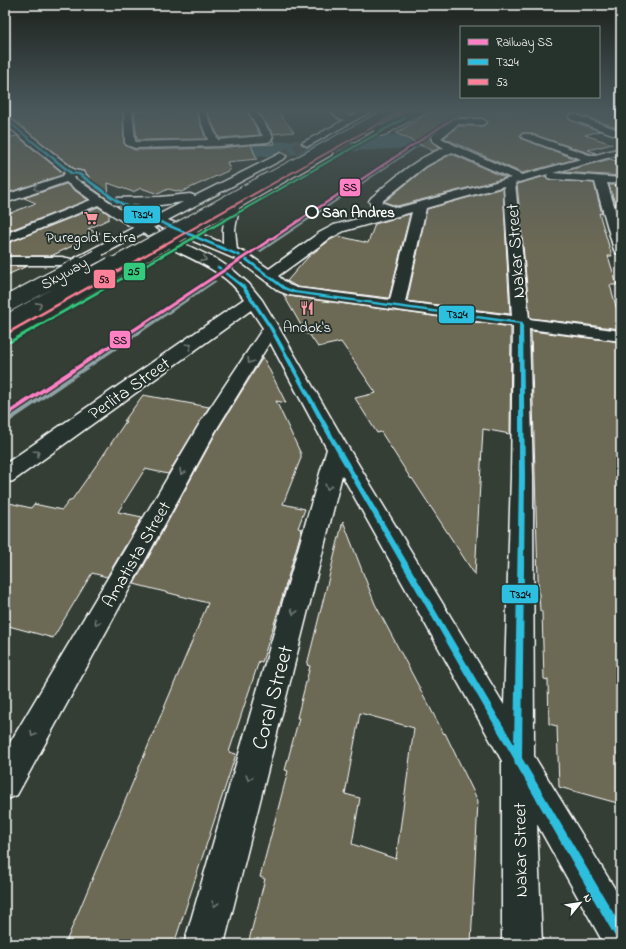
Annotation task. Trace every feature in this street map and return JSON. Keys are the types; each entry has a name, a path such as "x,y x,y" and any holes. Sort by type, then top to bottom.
{"main road":[{"path":"49,155 99,201 144,228 230,251 243,257 284,288 294,292 621,336"},
{"name":"Skyway","path":"5,305 288,155"},
{"name":"Skyway","path":"5,324 316,155"},
{"path":"5,335 233,206 317,155"},
{"path":"396,212 376,204 375,201 414,170 436,155"},
{"path":"466,155 515,180"},
{"path":"581,155 591,159"},
{"path":"270,276 324,236 339,228 605,155"},
{"path":"5,300 281,156"},
{"path":"5,199 66,171 79,174 117,201 158,220 177,237 229,274 244,287 254,300 271,328 338,449 518,762 621,936"},
{"path":"535,174 621,181"},
{"path":"600,179 621,250"},
{"name":"Nakar Street","path":"515,180 521,323 522,476 518,762 522,944"},
{"path":"117,201 160,201 203,197"},
{"path":"5,240 99,201"},
{"path":"230,251 229,228 233,206"},
{"path":"396,306 420,206"},
{"path":"5,261 62,261 75,264"},
{"name":"Perlita Street","path":"5,475 254,300"},
{"name":"Amatista Street","path":"5,783 207,428 271,328"},
{"name":"Coral Street","path":"204,944 338,449"}],"building":[{"path":"5,155 41,155 63,173 62,175 10,192 5,190"},
{"path":"58,155 255,155 257,159 227,162 230,170 181,192 168,189 158,194 141,188 133,192 108,183 109,200 84,182 88,181 90,178 84,171 75,169"},
{"path":"450,155 455,155 506,178 397,206 384,202 427,167"},
{"path":"483,155 566,155 576,159 522,173"},
{"path":"610,159 616,161 621,172 621,176 562,172"},
{"path":"546,176 548,179 552,180 594,183 602,214 599,213 612,256 608,256 617,285 610,285 621,324 621,329 530,318 517,184"},
{"path":"66,184 88,200 5,232 5,215 36,203 24,198"},
{"path":"609,185 621,185 621,215 619,215"},
{"path":"503,188 510,314 407,301 427,209"},
{"path":"98,207 109,214 109,219 88,229 100,233 51,256 5,256 5,244"},
{"path":"410,214 389,298 297,287 287,281 308,257 330,240 338,236 368,243 375,224"},
{"path":"5,266 27,266 5,276"},
{"path":"283,294 511,327 510,434 483,429 475,575 381,432 377,433 355,398 376,393 341,342 318,347 309,334 306,334"},
{"path":"531,331 621,342 621,804 559,787 557,726 549,724 548,680 544,679 542,612 540,611 538,579"},
{"path":"263,357 286,403 276,401 301,454 301,458 283,504 305,509 298,528 302,529 262,662 259,661 229,752 236,754 174,944 65,944 208,603 134,584 217,431"},
{"path":"143,395 209,407 168,474 145,469 118,512 142,517 107,577 92,573 53,638 5,625 5,502 31,508 34,504 62,510 69,501 71,501 100,460 126,421 124,421"},
{"path":"343,521 375,604 444,734 445,733 478,801 471,944 248,944 265,879 260,877 288,771 285,770 299,718 297,718 310,666 307,665","holes":["360,713 414,728 396,859 352,844 360,798 345,794"]}],"waterway":[{"path":"5,176 100,160 158,155"},
{"path":"259,251 403,155"},
{"path":"5,422 214,281"}],"rail line":[{"name":"SS","path":"5,416 398,155"}],"transit line":[{"name":"T324","path":"49,155 71,173 79,174 117,201 139,213 243,257 284,288 294,292 521,323 522,476 518,762"},
{"name":"53","path":"5,335 324,155"},
{"name":"25","path":"9,342 340,155"},
{"name":"T324","path":"218,267 244,287 271,328 338,449 621,936"}],"place":[{"name":"San Andres","path":"312,212"},
{"name":"Puregold Extra","path":"91,218"},
{"name":"Andok's","path":"307,308"}]}
